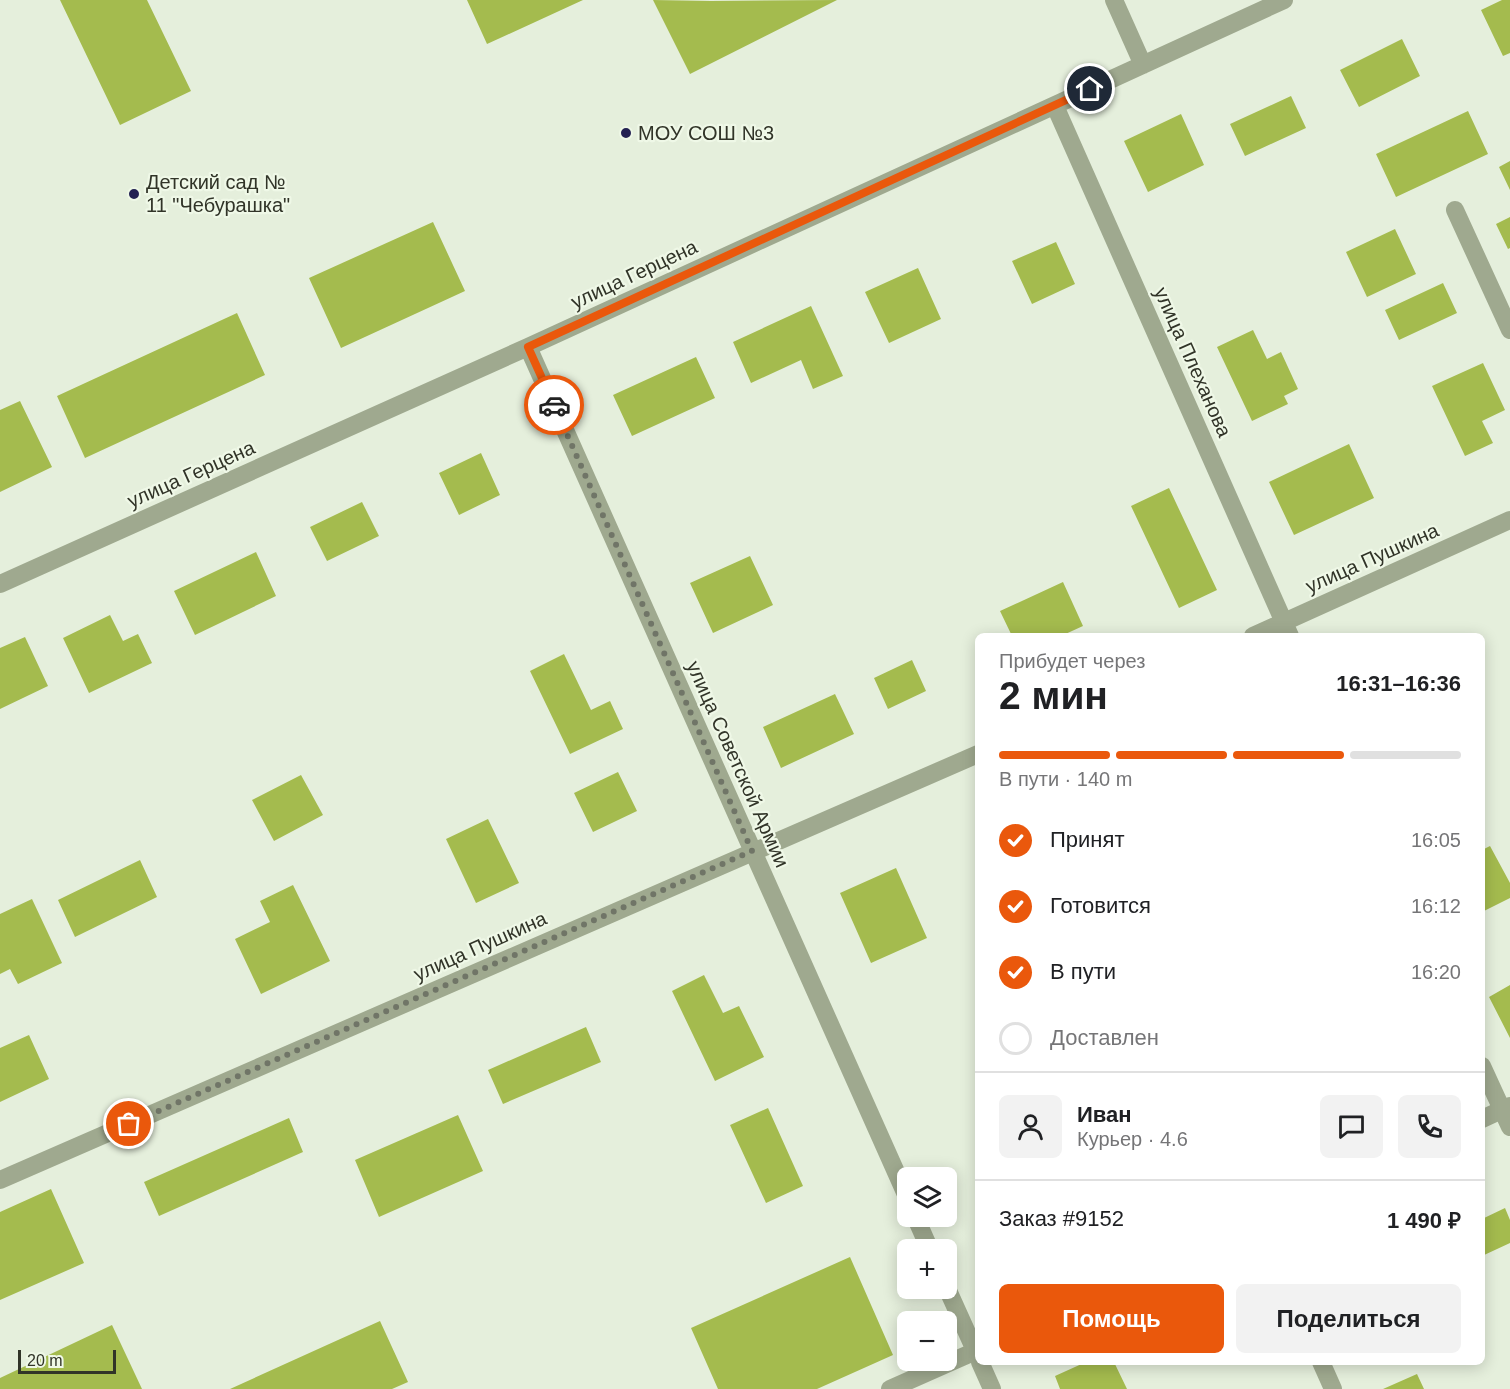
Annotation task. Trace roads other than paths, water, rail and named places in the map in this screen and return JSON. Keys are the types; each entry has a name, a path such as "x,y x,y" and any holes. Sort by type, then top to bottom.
{"street":[{"path":"1114,0 1143,65"},
{"name":"улица Герцена","path":"0,584 528,347 1284,0"},
{"name":"улица Плеханова","path":"1055,106 1287,629"},
{"path":"1455,210 1510,330"},
{"name":"улица Советской Армии","path":"528,347 897,1174"},
{"name":"улица Пушкина","path":"1268,633 1287,629 1510,520"},
{"name":"улица Пушкина","path":"0,1180 975,755"},
{"path":"1485,1071 1506,1108 1510,1127"},
{"path":"1485,1118 1506,1108"},
{"path":"952,1299 975,1349"},
{"path":"890,1389 975,1356"},
{"path":"982,1365 992,1389"},
{"path":"1322,1365 1333,1389"}],"place":[{"name":"МОУ СОШ №3","path":"626,133"},
{"name":"Детский сад № 11 \"Чебурашка\"","path":"134,194"}]}
